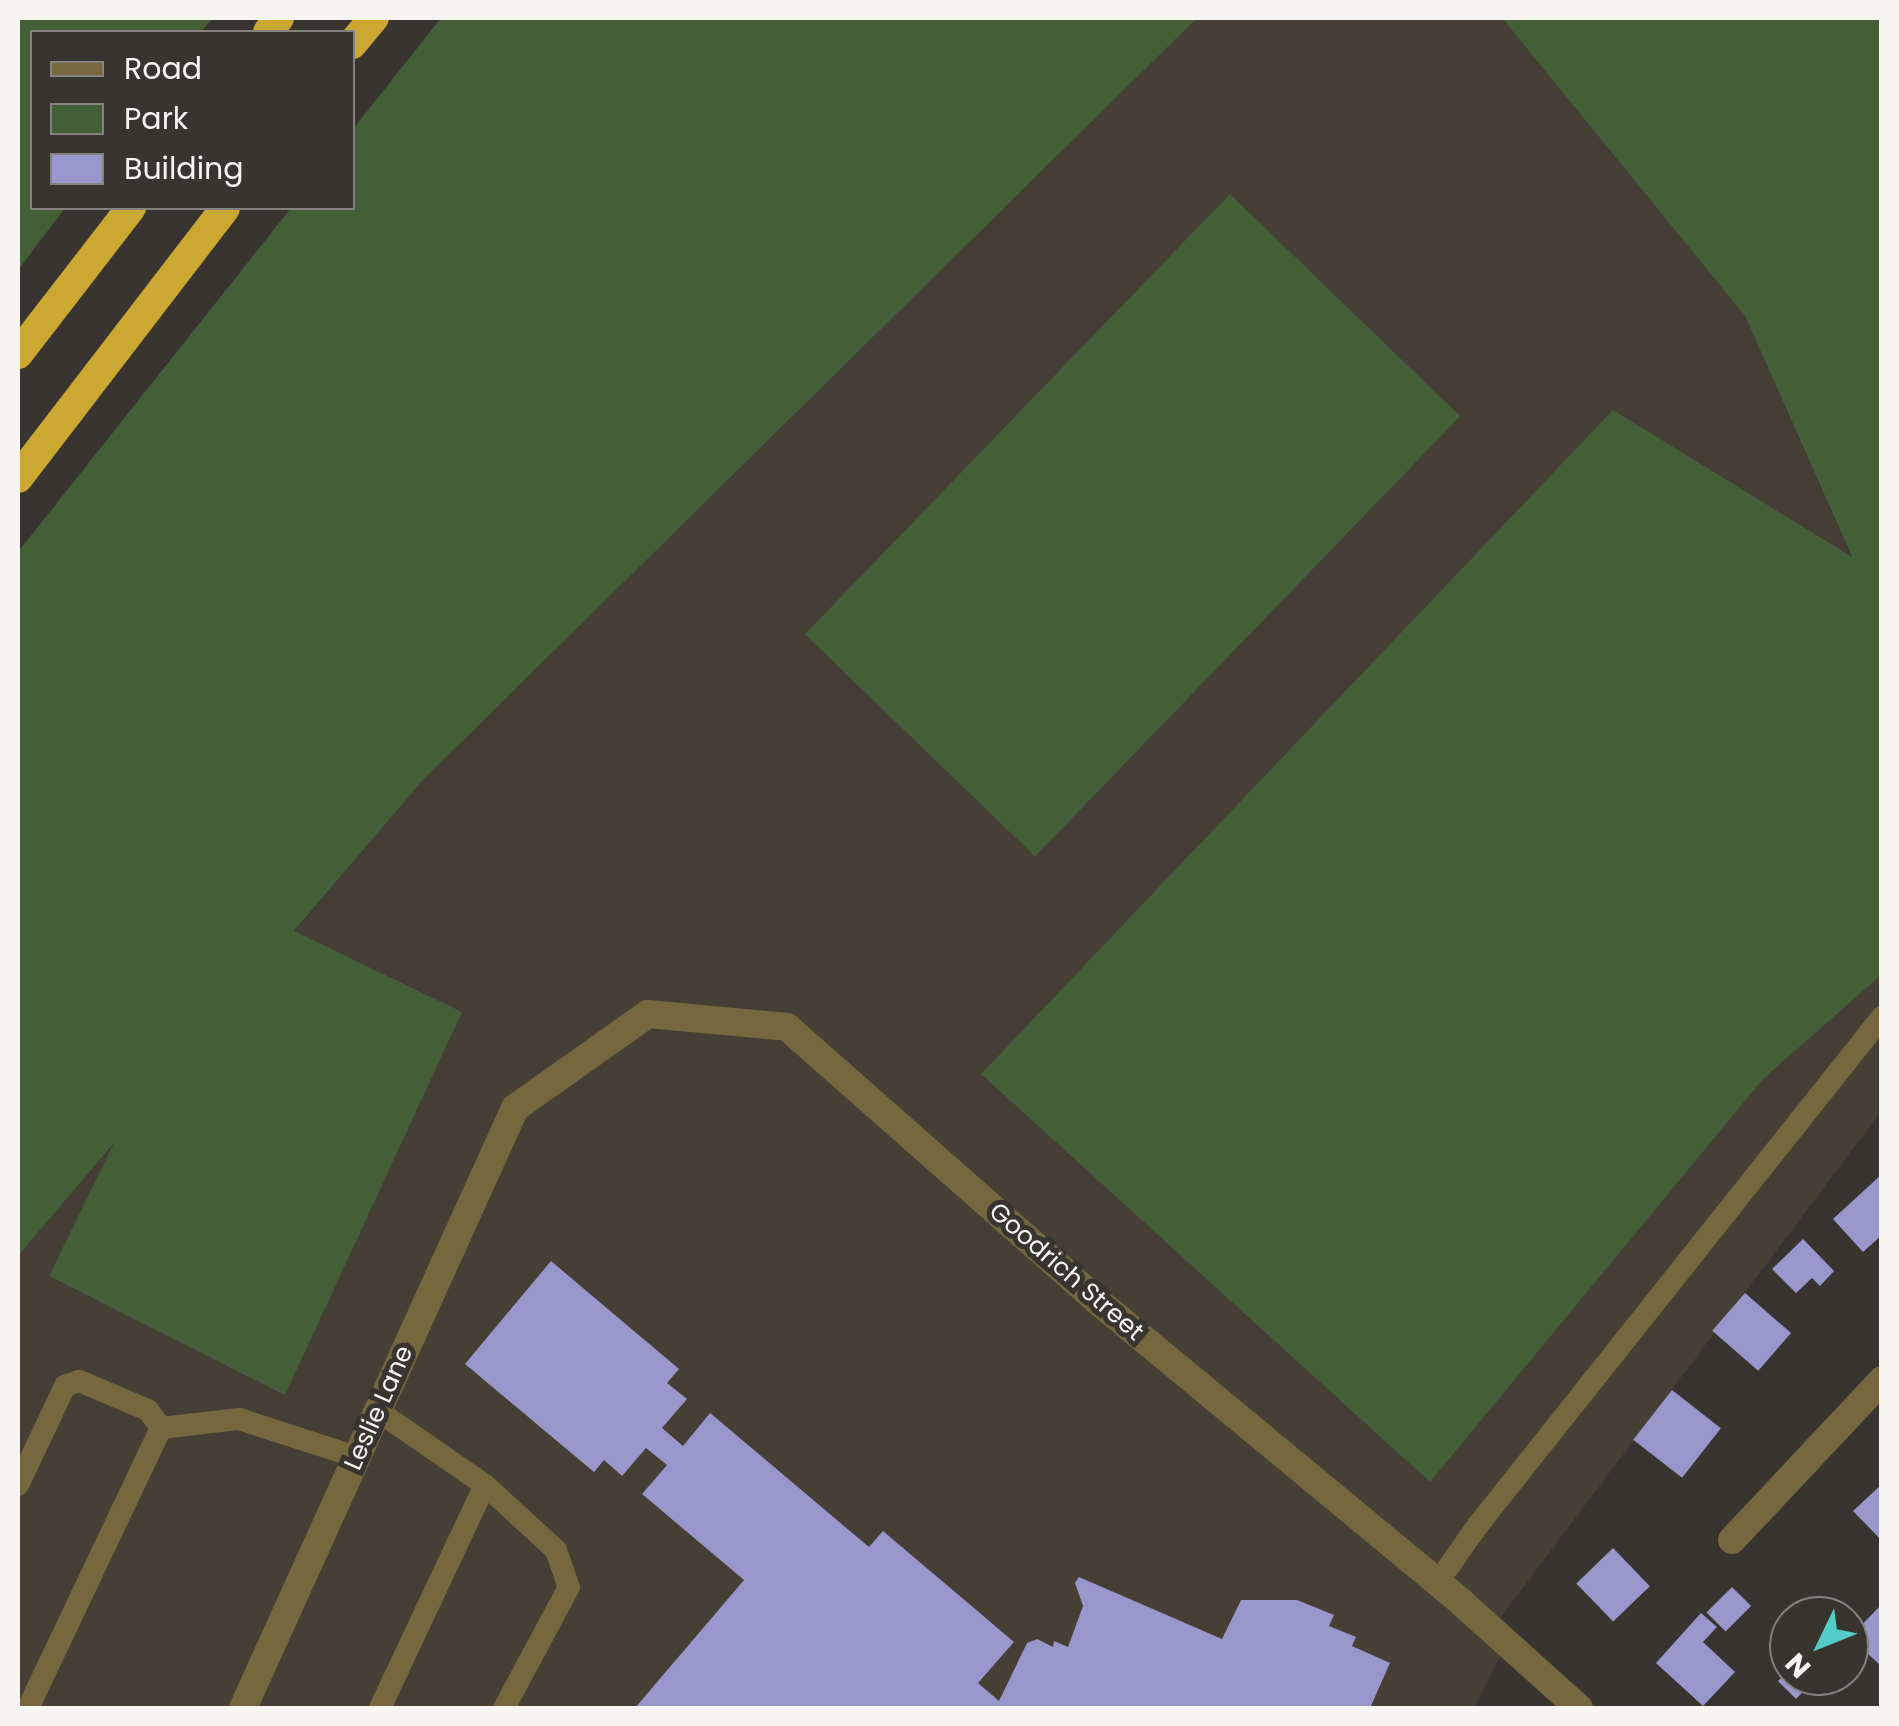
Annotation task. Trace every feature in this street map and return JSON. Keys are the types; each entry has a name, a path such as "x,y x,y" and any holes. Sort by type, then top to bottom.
{"highway":[{"path":"355,40 374,18"},
{"path":"18,354 129,210"},
{"path":"18,478 223,210"}],"street":[{"name":"Goodrich Street","path":"515,1108 648,1014 786,1028 1100,1304 1438,1582 1579,1708"},
{"name":"Leslie Lane","path":"244,1708 515,1108"},
{"path":"1732,1540 1882,1380"}],"lane":[{"path":"1438,1582 1490,1510 1882,1018"},
{"path":"18,1485 65,1386 79,1381 148,1410 160,1428"},
{"path":"378,1411 486,1486 556,1550 569,1586 504,1708"},
{"path":"160,1428 239,1419 357,1458"},
{"path":"28,1708 160,1428"},
{"path":"380,1708 486,1486"}],"shaded area":[{"path":"1197,18 1502,18 1745,316 1881,624 1882,1110 1492,1629 1507,1643 1474,1708 18,1708 18,1256 423,780"}],"green space":[{"path":"18,18 213,18 203,30 30,30 30,210 63,210 18,270"},
{"path":"441,18 1197,18 423,780 294,931 462,1012 285,1395 49,1276 114,1143 18,1256 18,552 289,210 355,210 355,126"},
{"path":"1502,18 1881,18 1881,975 1763,1079 1430,1482 981,1074 1613,410 1852,557 1745,316"},
{"path":"1230,194 1460,416 1035,857 805,634"}],"building":[{"path":"1882,1174 1882,1235 1863,1252 1833,1219"},
{"path":"1803,1239 1834,1271 1820,1286 1812,1278 1796,1293 1772,1269"},
{"path":"551,1261 679,1369 667,1383 687,1399 662,1428 683,1446 710,1413 869,1547 883,1531 1014,1642 978,1683 999,1701 1027,1643 1037,1639 1053,1647 1054,1641 1068,1647 1083,1606 1075,1583 1079,1577 1222,1639 1241,1600 1297,1600 1334,1615 1329,1626 1356,1637 1352,1646 1390,1663 1370,1708 635,1708 744,1580 642,1494 667,1465 646,1448 622,1476 604,1460 594,1472 465,1364"},
{"path":"1745,1293 1791,1333 1758,1371 1712,1331"},
{"path":"1672,1390 1721,1428 1682,1478 1633,1440"},
{"path":"1882,1484 1882,1541 1853,1511"},
{"path":"1613,1548 1650,1586 1613,1622 1576,1583"},
{"path":"1732,1587 1751,1606 1726,1632 1707,1612"},
{"path":"1882,1604 1882,1667 1869,1655 1869,1617"},
{"path":"1701,1613 1717,1627 1703,1642 1735,1672 1703,1706 1656,1663"}]}
